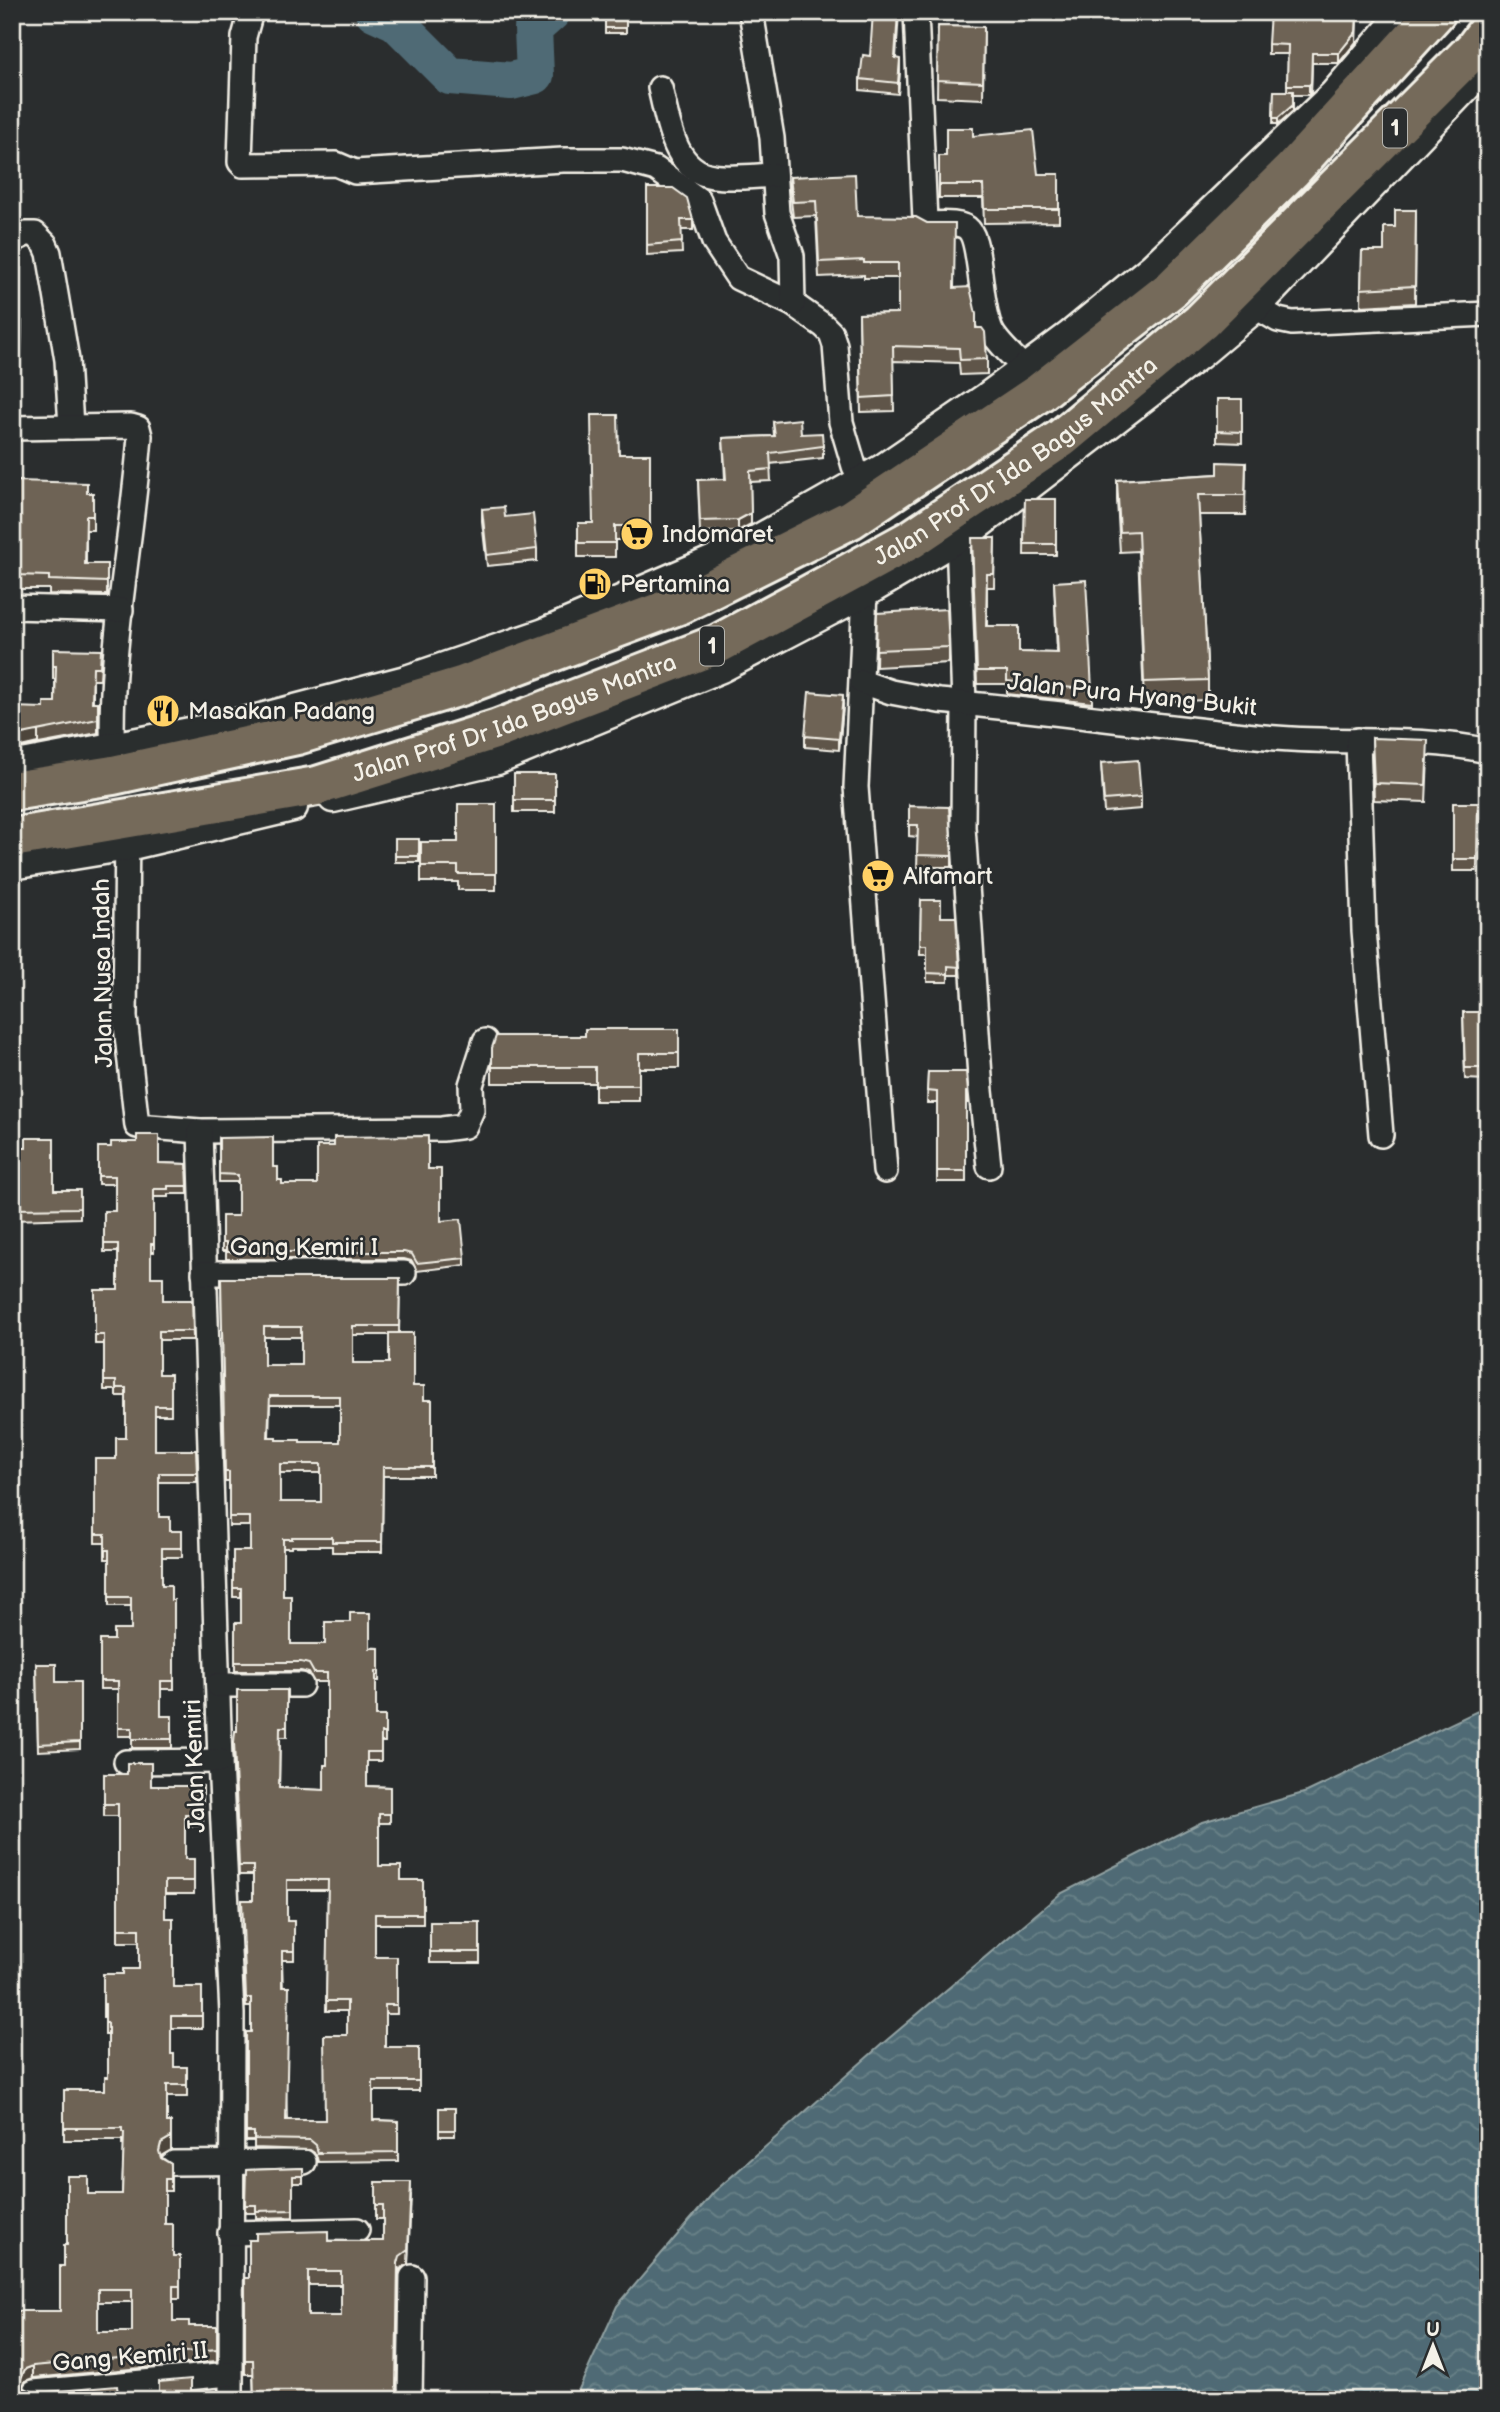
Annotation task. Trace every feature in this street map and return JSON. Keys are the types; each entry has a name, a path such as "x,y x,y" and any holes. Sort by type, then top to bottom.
{"highway":[{"name":"1","path":"1267,195 1436,12"},
{"name":"1","path":"1300,223 1474,48 1488,30"},
{"path":"1267,195 1300,223"},
{"name":"Jalan Prof Dr Ida Bagus Mantra","path":"12,791 113,762 297,735 461,686 681,604 851,519 867,493 1040,392 1171,289 1267,195"},
{"name":"Jalan Prof Dr Ida Bagus Mantra","path":"12,838 127,832 317,786 498,729 718,644 912,539 1062,438 1201,322 1300,223"}],"street":[{"path":"251,12 244,37 240,162 243,164 336,164 355,172 526,162 622,160 656,169 699,200 714,242 738,278 793,304 831,333 835,345 841,422 847,445 867,493"},
{"path":"751,12 772,138 777,213 792,256 793,304"},
{"path":"916,12 925,221 927,224 964,226 970,230 974,239 982,296 992,332 1025,369"},
{"path":"867,493 882,468 1025,369 1163,258 1334,94 1404,12"},
{"path":"12,865 127,832 497,760 721,668 865,592 958,538 1039,480 1256,307 1488,64"},
{"path":"660,88 676,147 694,170 713,176 774,175"},
{"path":"12,241 26,234 35,234 45,244 49,253 67,360 71,427"},
{"path":"1256,307 1278,320 1292,323 1488,314"},
{"path":"12,428 131,425 138,428 140,436 135,501 116,646 113,762 12,766"},
{"path":"958,538 964,703 962,827 989,1166"},
{"path":"865,592 856,787 885,1171"},
{"path":"12,607 121,610"},
{"name":"Jalan Pura Hyang Bukit","path":"862,682 891,691 964,703 1279,738 1442,743 1488,751"},
{"path":"1358,740 1364,930 1381,1135"},
{"name":"Jalan Nusa Indah","path":"127,832 125,1017 137,1126 200,1131"},
{"path":"200,1131 442,1129 465,1126 472,1110 471,1086 485,1041"},
{"name":"Jalan Kemiri","path":"200,1131 220,1761 232,2014 231,2400"},
{"name":"Gang Kemiri I","path":"204,1273 404,1273"},
{"path":"218,1685 301,1685"},
{"path":"126,1762 220,1761"},
{"path":"173,2163 304,2162"},
{"path":"230,2233 357,2230"},
{"path":"410,2400 412,2277"},
{"name":"Gang Kemiri II","path":"34,2392 230,2374"}],"water":[{"path":"1488,1706 1488,2400 574,2400 617,2306 714,2192 881,2045 1060,1894 1202,1822 1307,1792"}],"building":[{"path":"605,12 626,12 626,28 605,28"},
{"path":"873,12 898,12 895,58 900,59 898,83 860,79 863,55 870,56"},
{"path":"1270,12 1357,12 1356,32 1339,53 1312,53 1309,85 1287,85 1288,45 1268,44"},
{"path":"938,26 984,27 983,82 937,80"},
{"path":"1274,91 1293,91 1293,105 1278,118 1273,118"},
{"path":"946,128 973,128 973,136 1033,130 1038,174 1059,174 1059,209 984,209 983,185 939,185 939,156 946,156"},
{"path":"855,174 857,216 916,217 927,223 955,223 954,288 970,287 976,328 982,328 985,332 987,359 960,360 959,348 893,346 894,396 861,398 859,314 898,313 898,263 864,263 864,260 819,262 816,201 793,202 790,177"},
{"path":"647,188 673,188 687,198 693,220 681,220 682,242 647,245"},
{"path":"1395,210 1416,210 1415,286 1361,289 1362,251 1384,251 1384,227 1395,227"},
{"path":"12,286 19,286 18,321 22,321 21,346 12,345"},
{"path":"1217,399 1242,399 1242,432 1217,431"},
{"path":"591,415 618,415 619,454 650,454 650,526 615,526 615,543 578,543 578,523 593,523"},
{"path":"800,419 801,434 822,433 823,446 770,453 771,469 750,471 751,513 738,520 700,521 698,480 726,479 723,438 775,436 773,422"},
{"path":"1218,462 1246,463 1245,495 1198,495 1208,680 1144,682 1138,531 1120,532 1117,480 1218,474"},
{"path":"16,481 87,483 87,493 93,493 93,516 86,516 85,564 107,564 107,582 49,580 49,576 14,575"},
{"path":"1025,499 1056,499 1056,544 1024,544"},
{"path":"504,507 505,517 533,514 537,549 487,555 482,509"},
{"path":"972,538 995,538 994,574 987,574 986,626 1019,626 1019,652 1058,653 1054,582 1086,580 1092,690 1007,681 1007,671 977,671"},
{"path":"947,609 949,647 876,650 877,613"},
{"path":"53,649 101,650 100,667 93,667 92,702 98,702 98,719 12,736 12,707 44,708 44,702 55,702 56,666 53,666"},
{"path":"809,692 843,695 839,739 805,736"},
{"path":"1372,738 1428,740 1426,785 1374,783"},
{"path":"1138,760 1141,797 1104,800 1101,763"},
{"path":"514,774 555,774 555,800 514,800"},
{"path":"1453,803 1478,803 1477,859 1453,859"},
{"path":"458,804 496,804 496,874 458,874 458,866 421,866 421,842 458,842"},
{"path":"909,806 949,807 952,856 917,855 918,825 909,825"},
{"path":"395,839 419,839 419,856 395,856"},
{"path":"921,900 941,900 941,917 956,917 959,967 948,966 948,974 927,973 927,945 920,945"},
{"path":"1463,1012 1488,1012 1488,1068 1465,1068"},
{"path":"585,1029 679,1029 679,1053 639,1053 639,1085 595,1085 595,1067 492,1067 492,1048 496,1036 585,1036"},
{"path":"928,1072 966,1072 966,1171 937,1171 937,1092 927,1091"},
{"path":"137,1135 159,1135 159,1163 187,1164 188,1186 154,1189 154,1244 151,1244 151,1277 163,1277 163,1300 192,1300 193,1331 159,1331 159,1374 171,1374 171,1406 155,1406 155,1450 196,1450 197,1473 159,1473 159,1517 170,1517 170,1531 182,1531 182,1548 162,1548 162,1585 171,1585 171,1600 174,1600 174,1681 161,1681 161,1716 172,1716 172,1739 132,1739 132,1728 118,1728 118,1681 100,1681 100,1640 114,1640 114,1630 131,1630 131,1597 109,1597 109,1550 105,1550 105,1534 95,1534 95,1459 116,1459 116,1438 126,1438 126,1388 116,1388 116,1381 104,1381 104,1335 95,1335 95,1290 118,1290 118,1244 104,1244 104,1211 115,1211 115,1176 98,1176 98,1147 111,1147 111,1142 137,1142"},
{"path":"428,1136 428,1169 441,1169 441,1221 461,1219 465,1258 417,1263 412,1254 404,1252 226,1252 226,1243 222,1243 222,1216 238,1216 238,1175 219,1174 219,1138 273,1137 273,1167 278,1167 278,1180 282,1180 282,1184 317,1184 317,1146 334,1146 334,1137"},
{"path":"26,1138 54,1138 54,1190 80,1190 80,1208 12,1209 12,1148 26,1148"},
{"path":"221,1278 400,1278 399,1326 353,1326 353,1363 389,1363 389,1333 413,1333 413,1386 424,1386 424,1400 432,1400 432,1467 383,1467 382,1542 332,1542 332,1537 283,1539 283,1596 291,1596 291,1644 325,1644 325,1622 350,1622 350,1613 370,1613 370,1648 379,1648 376,1716 385,1716 385,1733 381,1733 381,1752 367,1752 367,1786 390,1787 390,1814 379,1814 379,1866 401,1866 401,1880 423,1880 423,1914 375,1914 375,1957 397,1957 397,2005 385,2005 385,2047 419,2047 419,2081 373,2081 373,2120 398,2121 398,2152 318,2153 316,2145 310,2140 254,2139 254,2132 246,2132 246,2032 251,2032 251,1998 246,1998 242,1900 253,1900 253,1866 239,1866 234,1742 237,1731 237,1690 287,1690 287,1727 280,1727 279,1788 324,1790 324,1765 327,1765 327,1673 314,1673 309,1664 301,1662 235,1662 235,1623 241,1623 241,1588 233,1588 233,1551 250,1551 250,1517 229,1517 229,1472 225,1472","holes":["264,1327 301,1327 301,1365 264,1365","270,1396 340,1396 340,1442 300,1442 268,1437","280,1464 321,1464 321,1502 280,1502","287,1880 328,1880 326,2001 347,2001 347,2035 324,2035 325,2120 286,2120 289,1987 282,1987 282,1951 294,1951 294,1921 287,1921"]},
{"path":"36,1664 56,1664 56,1682 80,1682 80,1742 38,1744"},
{"path":"127,1763 151,1763 151,1786 203,1786 203,1814 185,1814 185,1859 194,1859 194,1881 165,1881 165,1918 173,1918 173,1987 202,1987 202,2016 171,2016 171,2054 174,2054 174,2067 187,2067 187,2085 167,2085 167,2122 171,2122 171,2137 161,2143 159,2151 161,2158 171,2164 171,2179 165,2179 165,2224 173,2224 173,2256 180,2256 180,2286 173,2286 173,2321 189,2321 189,2326 217,2326 217,2349 33,2366 25,2369 20,2380 23,2388 35,2393 117,2386 119,2400 12,2400 12,2311 60,2311 60,2266 64,2266 64,2245 67,2245 67,2176 88,2176 88,2194 122,2194 122,2128 64,2128 64,2090 105,2090 105,2077 108,2077 108,2023 105,2023 103,2004 103,1974 123,1974 123,1969 139,1969 139,1929 118,1929 118,1804 104,1804 104,1774 127,1774","holes":["98,2289 132,2289 132,2332 98,2332"]},
{"path":"430,1922 480,1922 480,1952 430,1952"},
{"path":"439,2108 455,2108 455,2130 439,2130"},
{"path":"303,2168 303,2176 293,2176 293,2210 256,2211 256,2205 245,2205 246,2170"},
{"path":"376,2182 411,2182 408,2250 400,2256 398,2263 396,2386 398,2394 404,2400 254,2400 253,2360 245,2360 245,2278 249,2278 249,2240 256,2240 256,2233 328,2231 328,2241 383,2241 383,2205 376,2205","holes":["308,2271 341,2271 341,2316 308,2316"]},
{"path":"191,2379 191,2400 159,2400 159,2382"}],"waterway":[{"path":"374,12 396,22 450,76 511,81 535,75 533,29 552,12"}],"place":[{"name":"Indomaret","path":"637,534"},
{"name":"Pertamina","path":"595,584"},
{"name":"Masakan Padang","path":"163,711"},
{"name":"Alfamart","path":"878,876"}]}
